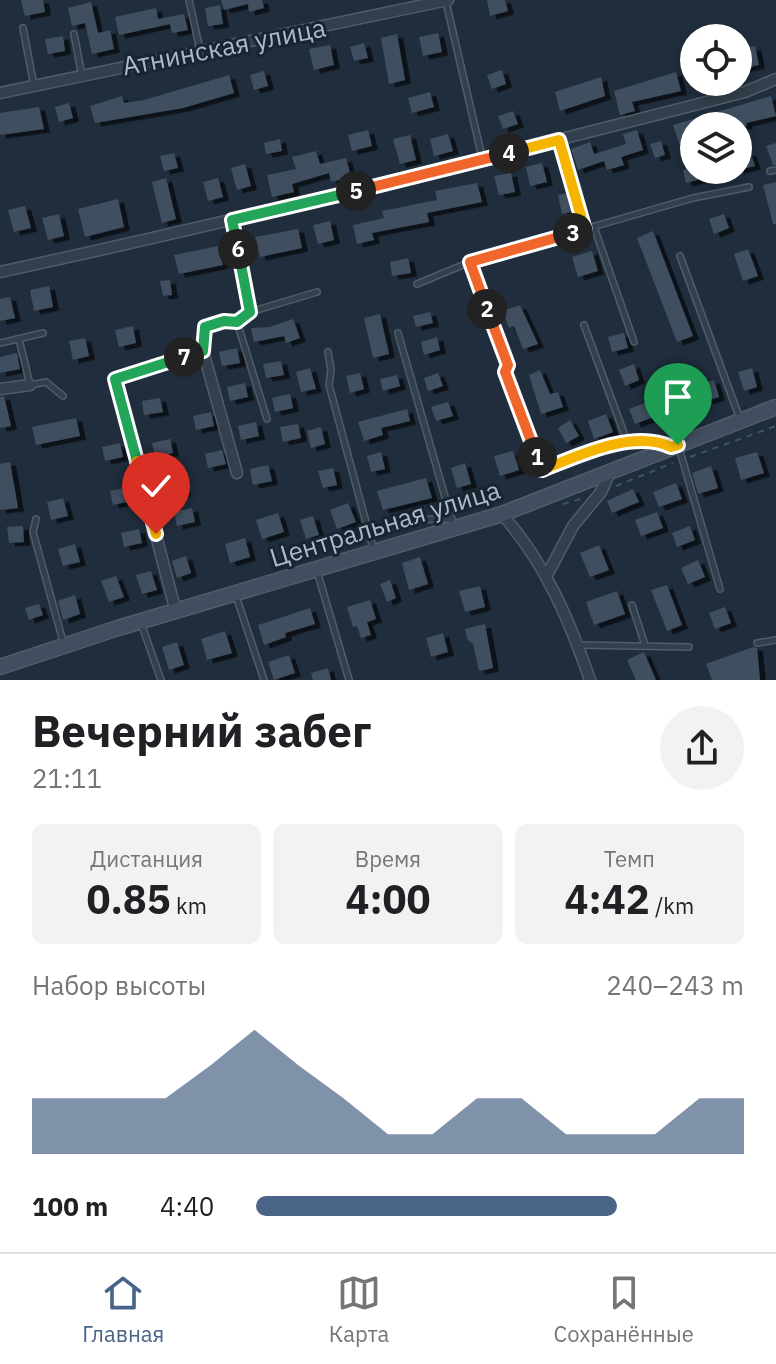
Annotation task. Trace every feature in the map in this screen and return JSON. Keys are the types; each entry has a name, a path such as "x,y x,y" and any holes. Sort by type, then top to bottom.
{"street":[{"name":"Атнинская улица","path":"0,93 447,1"},
{"path":"0,272 483,160 745,92 776,79"},
{"path":"232,220 250,312 237,322 224,321 205,327 203,351 237,473"},
{"path":"176,612 115,379 203,351"},
{"path":"0,389 30,385"},
{"name":"Центральная улица","path":"0,667 374,553 453,524 502,514 558,495 611,470 677,450 740,419 776,407"},
{"path":"547,575 573,526 601,492 611,470"},
{"path":"502,514 532,548 547,575 590,680"}],"lane":[{"path":"189,0 200,52"},
{"path":"392,0 394,13"},
{"path":"447,1 483,160"},
{"path":"23,28 34,86"},
{"path":"74,34 82,76"},
{"path":"559,140 585,230"},
{"path":"417,284 470,262 693,198 749,187"},
{"path":"594,227 634,342"},
{"path":"680,256 740,419"},
{"path":"470,262 508,365"},
{"path":"250,312 317,292"},
{"path":"237,322 267,419"},
{"path":"584,325 628,444"},
{"path":"0,343 43,333"},
{"path":"398,333 453,524"},
{"path":"19,339 30,385 46,382 63,396"},
{"path":"328,352 331,370 329,385 374,553"},
{"path":"542,470 628,444 655,440 677,450 720,589"},
{"path":"369,535 400,522 427,517 453,524"},
{"path":"36,519 33,532 64,646"},
{"path":"317,570 349,680"},
{"path":"236,595 264,680"},
{"path":"632,605 645,645"},
{"path":"141,622 161,680"},
{"path":"757,643 776,640"},
{"path":"578,645 689,647"}],"path":[{"path":"508,365 505,372 542,470"},
{"path":"552,508 601,492 677,450 776,426"}],"building":[{"path":"21,0 43,0 45,12 25,16"},
{"path":"221,0 262,0 264,8 249,12 248,4 224,10"},
{"path":"487,0 505,0 508,11 490,16"},
{"path":"91,2 98,33 110,30 114,49 92,54 85,23 72,26 68,8"},
{"path":"220,5 223,24 208,26 205,8"},
{"path":"156,8 158,19 184,14 188,30 172,33 170,24 119,35 115,17"},
{"path":"438,33 442,52 423,56 419,37"},
{"path":"397,34 405,80 389,84 381,38"},
{"path":"63,36 65,51 48,54 45,39"},
{"path":"364,43 368,58 354,61 350,47"},
{"path":"330,45 334,65 314,70 309,49"},
{"path":"755,46 759,65 752,67 752,47"},
{"path":"502,70 506,84 492,89 487,75"},
{"path":"264,71 268,86 254,90 250,75"},
{"path":"676,72 680,87 680,91 632,102 635,111 620,115 614,91"},
{"path":"229,75 234,93 183,108 95,123 90,106 122,96 124,103 144,100"},
{"path":"601,77 605,96 560,111 555,92"},
{"path":"430,92 434,107 412,113 408,98"},
{"path":"771,96 776,116 752,122 752,112 717,112"},
{"path":"69,103 73,118 59,122 55,107"},
{"path":"39,107 44,129 0,135 0,113"},
{"path":"513,111 518,124 503,129 498,116"},
{"path":"680,123 680,146 673,125"},
{"path":"368,130 372,146 352,151 348,135"},
{"path":"637,130 643,150 621,157 624,165 607,170 604,161 578,170 571,149 590,142 594,154 626,144 623,134"},
{"path":"448,134 453,151 434,156 430,139"},
{"path":"410,135 416,160 400,164 393,139"},
{"path":"280,139 282,151 266,154 264,143"},
{"path":"661,141 665,155 655,158 650,144"},
{"path":"776,143 776,165 773,165 766,146"},
{"path":"316,151 320,164 346,158 351,177 331,182 329,173 292,184 294,192 272,197 267,175 296,169 292,157"},
{"path":"174,153 178,168 164,171 160,156"},
{"path":"542,163 547,182 530,186 526,167"},
{"path":"245,164 251,186 237,190 231,168"},
{"path":"511,173 515,192 499,195 494,176"},
{"path":"166,178 176,219 162,223 152,182"},
{"path":"218,178 223,197 208,201 203,182"},
{"path":"776,182 776,224 773,224 763,185"},
{"path":"477,183 482,202 427,213 429,222 372,233 374,240 357,244 353,225 384,218 382,211 437,200 435,191"},
{"path":"568,193 574,211 562,214 558,195"},
{"path":"118,199 124,227 85,237 78,209"},
{"path":"25,206 31,228 14,232 8,210"},
{"path":"59,214 64,236 48,240 42,218"},
{"path":"724,214 729,228 714,234 709,219"},
{"path":"330,221 334,240 318,244 313,225"},
{"path":"298,229 302,248 260,257 255,237"},
{"path":"653,231 693,336 677,342 637,238"},
{"path":"218,246 223,265 179,274 174,255"},
{"path":"748,249 758,276 743,281 734,254"},
{"path":"592,251 598,271 578,277 572,257"},
{"path":"408,258 411,273 392,276 390,262"},
{"path":"170,280 172,295 163,296 160,281"},
{"path":"49,286 53,307 34,311 30,290"},
{"path":"10,297 15,318 0,321 0,299"},
{"path":"520,305 538,344 523,349 514,326 509,328 503,311"},
{"path":"430,312 433,323 416,327 413,316"},
{"path":"380,314 389,354 373,358 364,318"},
{"path":"293,319 300,338 286,343 284,336 254,342 251,328 270,327"},
{"path":"133,326 136,343 119,347 115,330"},
{"path":"624,333 628,348 612,352 608,337"},
{"path":"437,337 440,350 424,355 421,342"},
{"path":"85,338 89,356 73,360 69,341"},
{"path":"237,348 240,363 222,366 219,352"},
{"path":"17,353 20,369 0,373 0,357"},
{"path":"281,361 284,375 266,378 263,364"},
{"path":"634,364 639,380 625,386 619,370"},
{"path":"310,368 316,389 301,392 296,372"},
{"path":"752,368 757,387 744,391 738,372"},
{"path":"540,370 550,394 558,392 563,407 541,414 529,375"},
{"path":"360,373 364,389 350,393 346,376"},
{"path":"438,373 443,386 428,391 424,378"},
{"path":"397,375 400,386 383,391 380,379"},
{"path":"714,380 719,397 706,401 701,384"},
{"path":"245,383 248,397 230,401 227,387"},
{"path":"683,391 687,408 675,411 671,394"},
{"path":"290,394 293,408 275,412 272,398"},
{"path":"4,396 11,426 0,428 0,397"},
{"path":"160,398 163,412 144,415 142,401"},
{"path":"448,402 453,416 436,421 431,407"},
{"path":"645,403 651,418 635,424 629,409"},
{"path":"407,409 410,421 381,428 383,435 364,441 358,422"},
{"path":"211,412 214,426 196,430 193,416"},
{"path":"606,414 613,432 594,439 588,421"},
{"path":"76,418 80,436 36,445 32,427"},
{"path":"570,420 579,436 566,443 558,428"},
{"path":"256,422 259,436 241,440 238,426"},
{"path":"298,424 301,438 283,442 280,427"},
{"path":"321,427 325,444 311,448 307,431"},
{"path":"170,439 173,453 155,457 152,443"},
{"path":"120,443 123,457 105,461 102,447"},
{"path":"222,450 226,464 208,468 205,454"},
{"path":"513,451 519,470 500,476 494,456"},
{"path":"381,452 385,469 371,472 367,456"},
{"path":"757,452 764,473 741,480 735,458"},
{"path":"10,462 18,508 0,510 0,464"},
{"path":"465,463 471,484 457,488 451,468"},
{"path":"268,465 272,481 253,485 250,469"},
{"path":"711,466 718,488 698,494 692,473"},
{"path":"333,468 337,485 323,488 318,471"},
{"path":"426,478 432,498 383,510 377,491"},
{"path":"182,479 185,493 167,497 164,483"},
{"path":"676,483 682,499 659,507 653,492"},
{"path":"129,487 131,501 113,505 110,491"},
{"path":"633,489 639,502 612,513 607,501"},
{"path":"63,498 68,516 51,520 47,502"},
{"path":"348,503 356,522 337,529 330,510"},
{"path":"192,508 195,522 177,526 174,512"},
{"path":"657,512 663,528 641,536 635,520"},
{"path":"278,513 284,532 262,539 256,520"},
{"path":"313,516 319,535 306,539 300,520"},
{"path":"23,526 24,542 9,543 7,527"},
{"path":"690,526 695,540 677,547 672,533"},
{"path":"139,529 142,543 124,547 121,533"},
{"path":"245,538 250,557 230,563 225,544"},
{"path":"75,544 80,562 63,566 58,549"},
{"path":"599,545 609,570 590,577 580,553"},
{"path":"186,556 191,573 177,578 172,561"},
{"path":"420,557 428,584 409,590 402,563"},
{"path":"698,560 705,577 688,584 681,568"},
{"path":"151,571 157,590 142,594 136,575"},
{"path":"116,576 124,597 109,602 101,581"},
{"path":"390,580 396,598 387,602 380,584"},
{"path":"667,585 682,625 667,631 651,590"},
{"path":"480,586 485,607 465,612 459,591"},
{"path":"617,591 625,614 594,625 586,602"},
{"path":"75,595 80,614 63,620 58,601"},
{"path":"370,600 376,619 367,622 371,635 361,638 357,626 353,627 347,607"},
{"path":"39,604 43,615 29,620 25,608"},
{"path":"725,607 731,623 715,629 709,613"},
{"path":"310,608 315,624 285,633 286,637 264,645 258,625"},
{"path":"485,624 493,668 479,671 473,644 467,639 465,629"},
{"path":"225,631 232,653 207,660 201,639"},
{"path":"443,633 448,652 431,657 426,638"},
{"path":"177,642 184,665 169,670 162,647"},
{"path":"757,648 760,680 712,680 706,664"},
{"path":"644,652 656,680 636,680 627,660"},
{"path":"289,655 295,673 274,680 268,662"},
{"path":"328,668 331,680 313,680 311,673"}],"route":[{"path":"156,534 115,379 203,351 205,327 224,321 237,322 250,312 232,220 559,140 585,230 470,262 508,365 505,372 542,470 621,445 655,440 671,447 678,445"}]}
